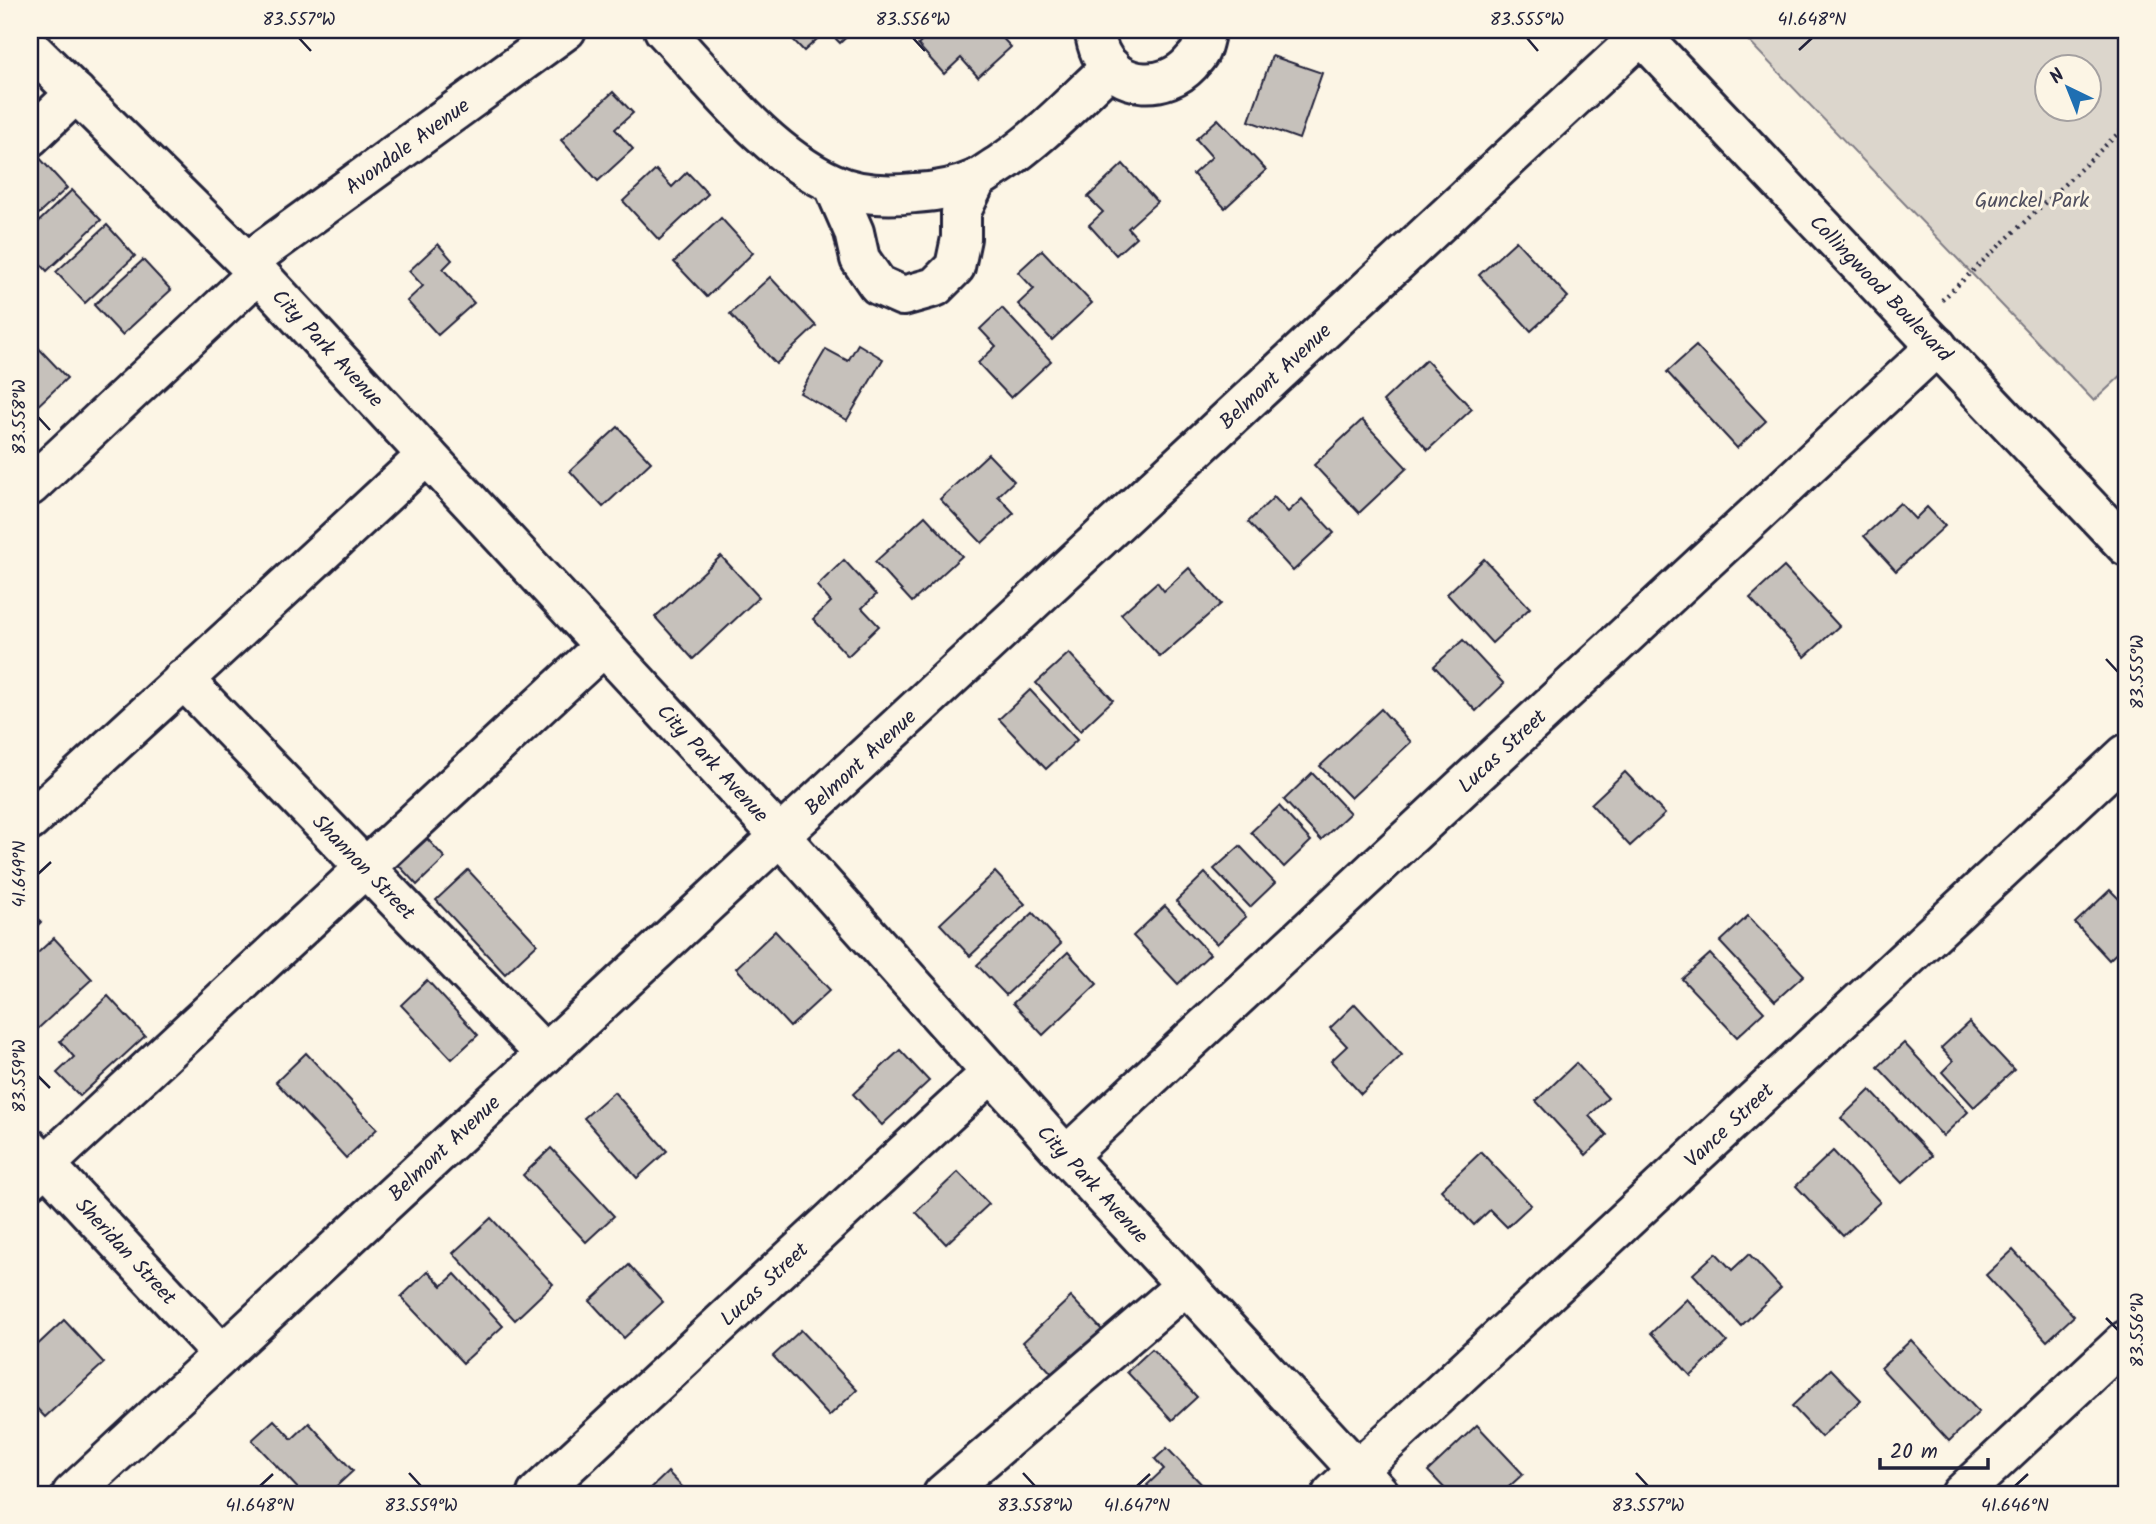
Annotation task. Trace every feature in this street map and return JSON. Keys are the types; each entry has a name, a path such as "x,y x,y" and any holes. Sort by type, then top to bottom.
{"street":[{"path":"664,30 770,142 833,184 865,193 940,191 977,179 1040,134 1111,67"},
{"path":"1094,30 1101,54 1111,67 1130,80 1150,83 1163,82 1181,73 1200,53 1206,30"},
{"name":"Collingwood Boulevard","path":"1642,32 2126,545"},
{"name":"Belmont Avenue","path":"72,1494 1642,32"},
{"name":"Avondale Avenue","path":"30,486 253,268 550,34"},
{"name":"City Park Avenue","path":"30,48 253,268 780,836 1066,1156 1186,1285 1357,1487"},
{"path":"30,136 76,93"},
{"path":"833,184 854,232 860,259 878,285 903,296 935,287 956,267 961,238 961,212 977,179"},
{"name":"Lucas Street","path":"1066,1156 1926,335"},
{"path":"30,821 427,455"},
{"path":"35,1164 365,867 604,646"},
{"name":"Shannon Street","path":"183,679 545,1055"},
{"name":"Vance Street","path":"1357,1487 2126,754"},
{"name":"Lucas Street","path":"537,1494 992,1073"},
{"name":"Sheridan Street","path":"35,1164 222,1354"},
{"path":"943,1494 1186,1285"},
{"path":"1961,1494 2126,1340"}],"path":[{"path":"1926,335 2126,126"}],"green space":[{"name":"Gunckel Park","path":"1738,30 2126,30 2126,371 2094,401"}],"building":[{"path":"784,30 827,30 804,51"},
{"path":"827,30 854,30 840,43"},
{"path":"934,30 995,30 1011,47 978,77 961,58 944,74 918,45"},
{"path":"1272,56 1322,73 1299,139 1249,121"},
{"path":"613,92 633,113 615,129 633,149 598,181 561,140"},
{"path":"1218,119 1266,170 1225,208 1193,174 1212,157 1196,139"},
{"path":"37,155 67,188 30,222 30,162"},
{"path":"1123,164 1157,202 1128,228 1136,237 1116,255 1089,225 1103,212 1088,197"},
{"path":"656,170 672,187 687,172 708,194 659,240 623,201"},
{"path":"72,190 101,220 47,271 30,252 30,230"},
{"path":"721,218 753,253 707,297 674,262"},
{"path":"107,225 135,256 85,303 56,272"},
{"path":"1516,241 1568,297 1531,331 1479,275"},
{"path":"438,244 452,260 443,269 474,303 438,335 407,301 423,286 409,271"},
{"path":"1042,250 1092,303 1052,340 1018,304 1034,289 1018,272"},
{"path":"143,260 171,290 122,335 94,305"},
{"path":"770,277 816,326 776,364 730,314"},
{"path":"1002,308 1051,361 1011,398 978,363 996,346 980,329"},
{"path":"30,339 67,378 30,413"},
{"path":"858,344 883,359 847,420 800,393 826,349 848,361"},
{"path":"1696,346 1766,421 1737,448 1667,372"},
{"path":"1426,360 1472,409 1428,450 1383,401"},
{"path":"1362,420 1407,468 1359,513 1314,465"},
{"path":"618,427 651,462 603,507 570,471"},
{"path":"988,454 1014,481 998,496 1014,513 982,543 940,499"},
{"path":"1274,497 1288,512 1302,499 1334,533 1293,571 1248,522"},
{"path":"1900,503 1915,519 1927,507 1945,526 1896,571 1864,536"},
{"path":"925,516 962,556 912,602 875,562"},
{"path":"721,556 759,597 693,659 655,617"},
{"path":"1484,559 1530,608 1492,643 1447,594"},
{"path":"844,560 876,595 862,608 879,626 848,656 813,619 831,602 817,586"},
{"path":"1784,567 1839,626 1805,657 1750,598"},
{"path":"1189,568 1221,604 1160,657 1121,614 1157,582 1164,591"},
{"path":"1463,640 1504,684 1476,711 1434,666"},
{"path":"1069,653 1113,700 1080,731 1036,683"},
{"path":"1030,690 1077,740 1046,769 999,719"},
{"path":"1381,709 1411,742 1351,798 1320,766"},
{"path":"1625,772 1665,814 1630,846 1591,804"},
{"path":"1312,773 1350,813 1321,840 1284,800"},
{"path":"1279,806 1311,841 1284,867 1251,832"},
{"path":"420,831 445,858 417,885 392,858"},
{"path":"1240,846 1275,883 1250,907 1214,869"},
{"path":"468,870 537,944 505,974 436,900"},
{"path":"995,872 1025,904 970,956 940,924"},
{"path":"1205,873 1246,917 1217,944 1176,901"},
{"path":"2110,890 2126,906 2126,952 2122,948 2109,960 2075,923"},
{"path":"1165,906 1210,954 1178,984 1133,936"},
{"path":"30,911 41,922 30,933"},
{"path":"1033,913 1061,944 1006,995 977,965"},
{"path":"1748,916 1804,975 1775,1001 1720,942"},
{"path":"775,931 830,990 790,1027 736,968"},
{"path":"54,938 92,979 30,1036 30,960"},
{"path":"1068,952 1097,984 1043,1035 1013,1003"},
{"path":"1710,954 1764,1012 1737,1037 1682,979"},
{"path":"427,980 478,1035 452,1059 401,1005"},
{"path":"108,996 145,1036 80,1096 57,1073 74,1057 60,1041"},
{"path":"1355,1004 1402,1055 1361,1094 1331,1061 1347,1046 1330,1028"},
{"path":"1969,1022 2014,1070 1974,1107 1942,1072 1953,1061 1941,1048"},
{"path":"1904,1043 1968,1112 1943,1136 1878,1067"},
{"path":"900,1050 929,1081 882,1125 853,1094"},
{"path":"306,1053 377,1129 346,1158 276,1082"},
{"path":"1576,1063 1608,1098 1589,1116 1607,1135 1586,1155 1536,1101"},
{"path":"1870,1090 1932,1156 1902,1183 1841,1118"},
{"path":"614,1092 667,1151 637,1178 584,1118"},
{"path":"551,1148 614,1216 586,1242 523,1175"},
{"path":"1833,1151 1880,1202 1843,1236 1796,1186"},
{"path":"1481,1152 1531,1205 1507,1227 1490,1210 1474,1225 1441,1190"},
{"path":"958,1172 989,1204 946,1244 916,1212"},
{"path":"491,1218 553,1284 515,1320 453,1253"},
{"path":"2013,1250 2074,1316 2047,1341 1986,1275"},
{"path":"1716,1253 1732,1270 1749,1254 1781,1288 1741,1326 1693,1274"},
{"path":"629,1265 663,1302 624,1338 590,1301"},
{"path":"428,1271 442,1286 455,1274 503,1326 463,1363 401,1297"},
{"path":"1071,1297 1104,1332 1055,1377 1023,1342"},
{"path":"1687,1299 1727,1342 1691,1376 1651,1333"},
{"path":"64,1320 104,1363 45,1417 30,1401 30,1352"},
{"path":"801,1330 857,1390 829,1416 773,1356"},
{"path":"1911,1340 1979,1412 1949,1441 1881,1368"},
{"path":"1152,1349 1197,1397 1172,1420 1127,1372"},
{"path":"1831,1369 1861,1400 1821,1437 1792,1406"},
{"path":"274,1420 292,1439 309,1423 353,1471 328,1494 303,1494 252,1440"},
{"path":"1477,1425 1523,1474 1501,1494 1450,1494 1428,1471"},
{"path":"1167,1448 1211,1494 1155,1494 1147,1485 1164,1469 1155,1459"},
{"path":"668,1472 689,1494 645,1494"}]}
